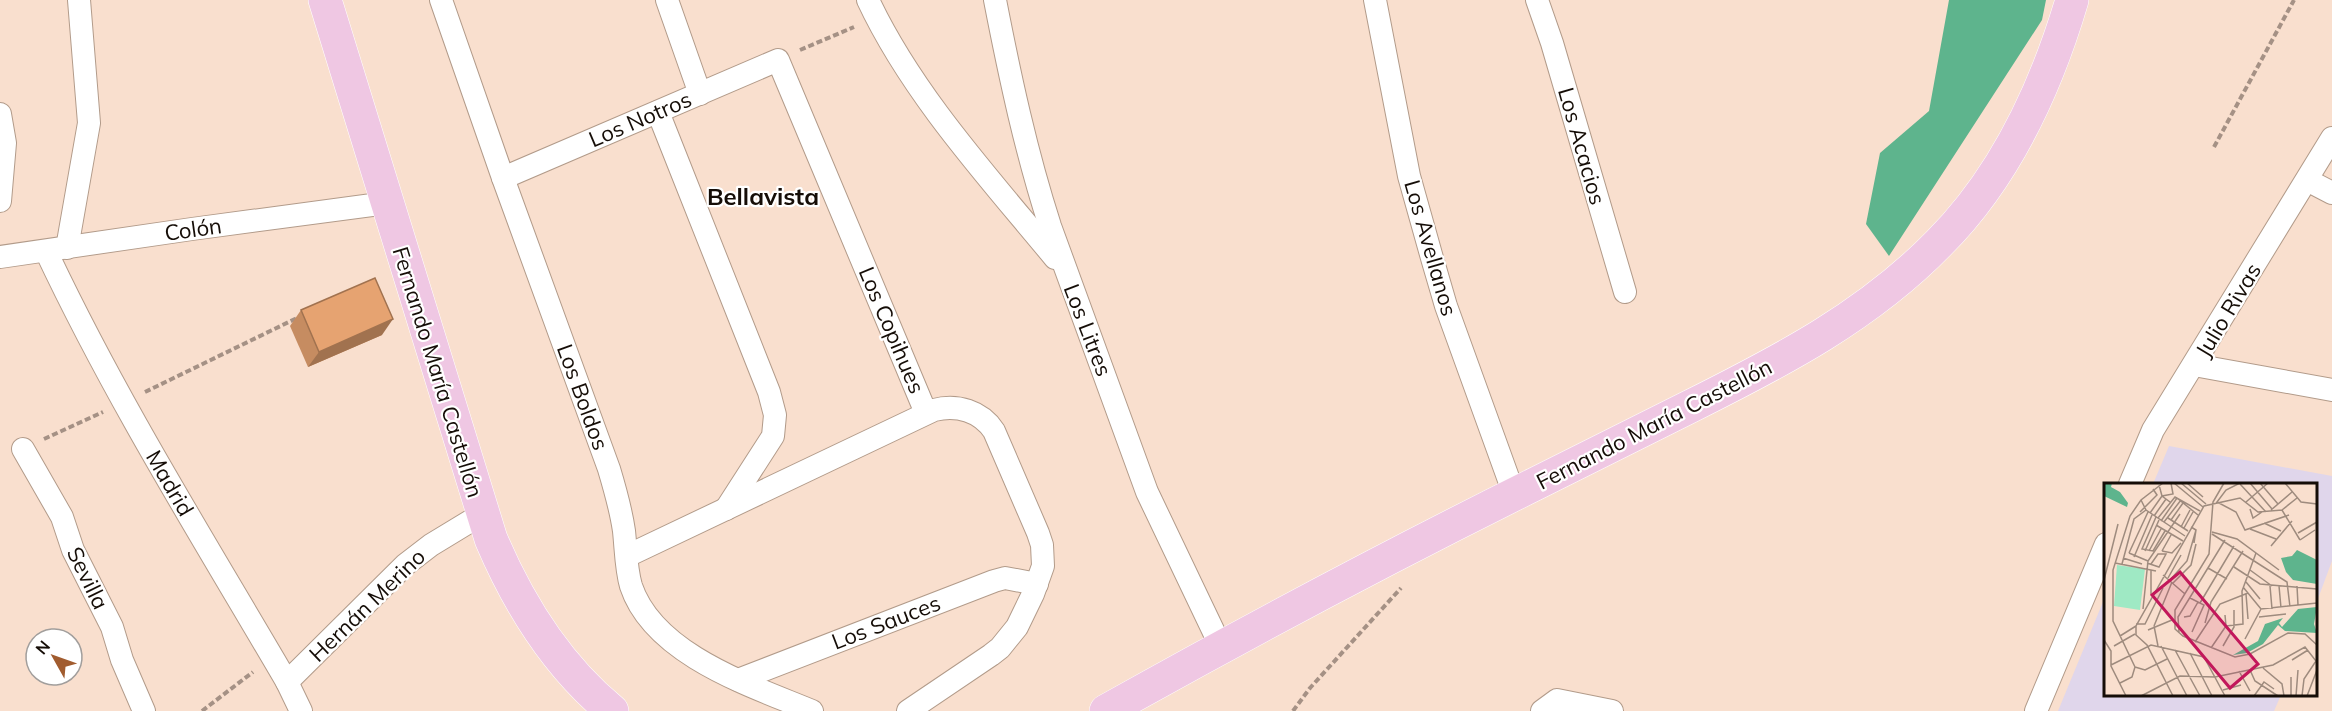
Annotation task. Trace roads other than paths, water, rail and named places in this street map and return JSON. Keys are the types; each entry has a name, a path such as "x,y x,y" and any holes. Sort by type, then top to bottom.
{"main road":[{"name":"Fernando María Castellón","path":"325,0 482,514 501,562 529,616 551,648 569,670 611,711"},
{"name":"Fernando María Castellón","path":"1106,711 1221,647 1514,494 1790,355 1842,324 1896,285 1941,242 1977,201 2008,153 2038,92 2061,37 2072,0"}],"street":[{"path":"57,249 89,123 79,0"},
{"name":"Los Boldos","path":"441,0 609,469 620,508 632,586 638,600 658,628 703,661 738,680 812,711"},
{"path":"667,0 700,94"},
{"name":"Los Litres","path":"995,0 1024,140 1035,182 1065,270 1147,492 1221,647"},
{"name":"Los Acacios","path":"1537,0 1552,43 1624,292"},
{"name":"Los Avellanos","path":"1372,2 1409,176 1432,258 1446,306 1514,494"},
{"path":"872,9 935,111 1065,270"},
{"name":"Los Notros","path":"503,178 778,60"},
{"name":"Los Copihues","path":"778,60 926,413 950,407 969,411 984,419 993,431 1042,545 1042,566 1037,584"},
{"path":"658,112 769,392 775,415 773,436 725,510"},
{"path":"0,114 5,143 0,201"},
{"name":"Julio Rivas","path":"2130,483 2153,430 2332,138"},
{"path":"2307,180 2332,193"},
{"name":"Colón","path":"0,257 387,203"},
{"name":"Madrid","path":"57,249 68,297 123,402 287,682 301,711"},
{"path":"2194,365 2332,390"},
{"path":"627,556 926,413"},
{"name":"Sevilla","path":"23,449 62,517 73,550 112,627 122,660 144,711"},
{"name":"Hernán Merino","path":"287,682 405,565 431,545 482,514"},
{"path":"2036,711 2104,549"},
{"name":"Los Sauces","path":"738,680 994,580 1005,578 1037,584"},
{"path":"908,711 1000,648 1017,627 1037,584"},
{"path":"1549,705 1612,711"}],"district":[{"name":"Bellavista","path":"763,197"}]}
